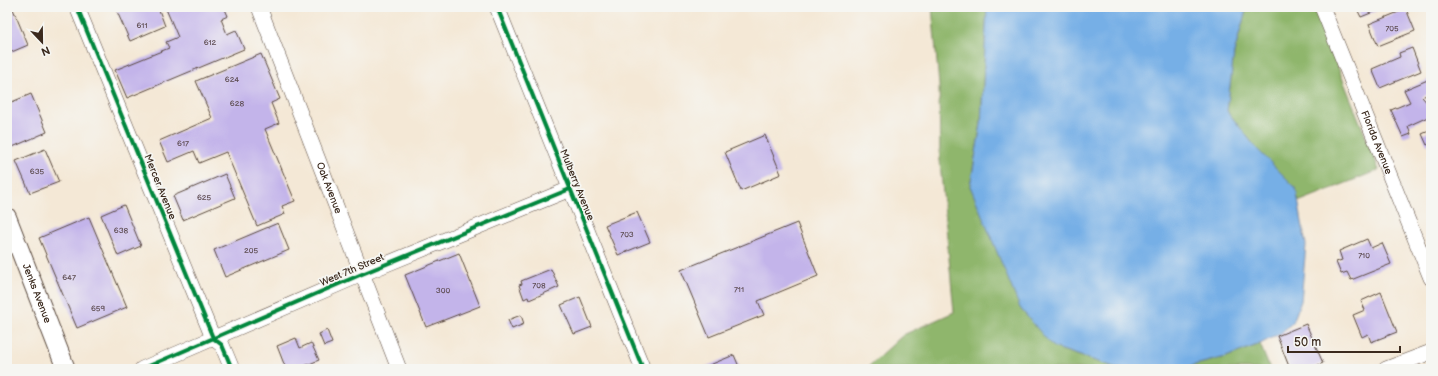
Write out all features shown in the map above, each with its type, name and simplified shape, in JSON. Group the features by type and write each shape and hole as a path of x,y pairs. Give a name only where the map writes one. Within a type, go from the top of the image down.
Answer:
{"street":[{"name":"Mercer Avenue","path":"77,7 213,338 222,345 232,369"},
{"name":"Oak Avenue","path":"259,7 399,369"},
{"name":"Mulberry Avenue","path":"497,7 643,369"},
{"name":"Florida Avenue","path":"1322,7 1431,278"},
{"name":"West 7th Street","path":"142,369 362,274 570,189"},
{"name":"Jenks Avenue","path":"7,217 66,369"},
{"path":"1386,369 1431,352"}],"green space":[{"path":"932,7 987,7 981,124 970,186 1053,347 1120,369 866,369 903,335 954,312 940,162 939,85"},
{"path":"1247,7 1314,7 1379,170 1298,202 1296,188 1257,149 1227,111 1234,53"},
{"path":"1260,344 1270,369 1179,369 1226,357"}],"water":[{"path":"987,7 1247,7 1234,53 1227,111 1257,149 1296,188 1306,245 1301,301 1293,322 1281,333 1260,344 1226,357 1179,369 1120,369 1053,347 1020,308 970,186 981,124"}],"building":[{"path":"7,7 18,7 13,9 28,45 7,54"},
{"path":"115,7 165,7 159,10 165,26 130,41"},
{"path":"170,7 224,7 228,16 221,19 227,34 236,30 244,49 127,98 115,70 169,48 166,42 178,37 166,9"},
{"path":"1356,7 1386,7 1361,17"},
{"path":"1406,9 1415,31 1378,46 1369,24"},
{"path":"1412,48 1421,71 1380,88 1372,69 1400,57 1399,53"},
{"path":"261,54 280,99 271,103 279,123 265,129 295,201 282,206 285,214 257,226 226,152 199,163 194,151 168,162 159,141 212,118 196,81"},
{"path":"1430,79 1431,93 1422,97 1430,106 1430,116 1408,126 1411,134 1403,137 1391,110 1410,102 1404,90"},
{"path":"31,94 47,132 8,149 7,104"},
{"path":"1431,130 1431,143 1427,145 1422,134"},
{"path":"765,135 781,174 741,191 725,152"},
{"path":"45,149 59,182 30,193 16,161"},
{"path":"225,174 235,198 183,220 173,196"},
{"path":"124,205 141,246 118,256 101,215"},
{"path":"637,212 650,242 618,255 605,225"},
{"path":"89,217 127,307 77,328 39,238"},
{"path":"278,223 289,250 225,277 214,250"},
{"path":"797,223 818,276 758,301 764,315 709,337 681,270"},
{"path":"1367,239 1371,248 1382,243 1391,264 1351,280 1347,272 1341,274 1336,262 1342,260 1339,251"},
{"path":"459,253 480,306 426,327 405,275"},
{"path":"551,269 559,287 529,300 528,297 524,299 519,285 522,284 521,281"},
{"path":"1381,292 1397,332 1371,342 1368,334 1362,337 1353,315 1365,310 1361,301"},
{"path":"580,297 592,327 574,334 561,305"},
{"path":"521,315 524,324 512,329 508,320"},
{"path":"1306,324 1323,363 1309,369 1290,369 1277,336"},
{"path":"327,330 332,343 324,346 319,334"},
{"path":"296,338 300,348 311,343 319,360 297,369 286,369 277,346"},
{"path":"734,355 740,369 700,369"}],"cycle path":[{"path":"77,7 213,338 222,345 232,369"},
{"path":"497,7 643,369"},
{"path":"142,369 362,274 570,189"}]}
